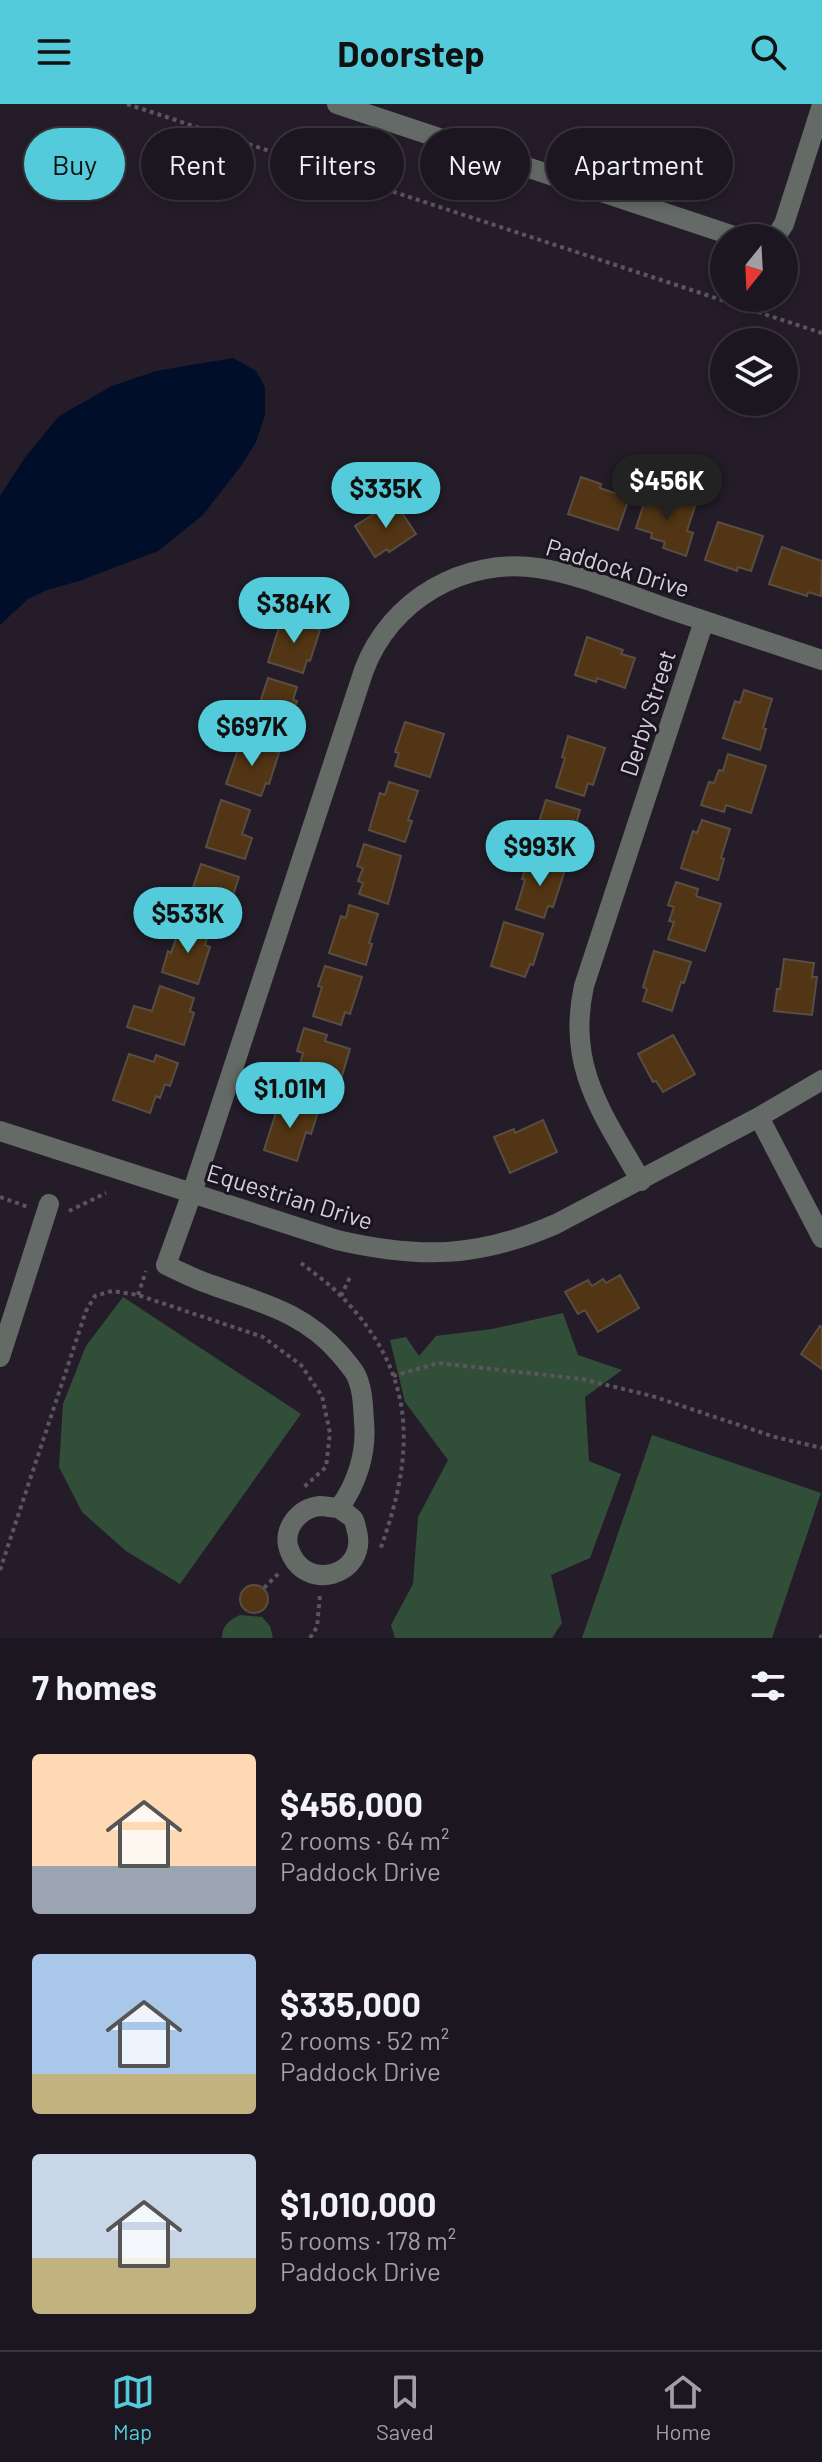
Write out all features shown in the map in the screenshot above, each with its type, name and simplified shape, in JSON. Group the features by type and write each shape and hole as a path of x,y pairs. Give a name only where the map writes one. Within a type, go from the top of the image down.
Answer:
{"street":[{"path":"337,104 710,228"},
{"path":"784,224 822,105"},
{"name":"Paddock Drive","path":"339,1508 349,1495 360,1466 365,1435 363,1403 355,1373 331,1344 302,1319 166,1265 364,670 377,642 390,624 419,597 471,572 510,566 559,572 822,660"},
{"name":"Derby Street","path":"641,1181 588,1083 578,1038 580,1005 704,621"},
{"name":"Equestrian Drive","path":"0,1131 337,1240 375,1249 429,1254 461,1252 528,1236 641,1181 822,1080"},
{"path":"759,1117 822,1238"},
{"path":"0,1357 48,1209"},
{"path":"320,1506 339,1508 354,1520 359,1539 354,1558 343,1571 324,1576 307,1572 293,1559 287,1543 291,1523 303,1511 320,1506"}],"path":[{"path":"127,104 822,333"},
{"path":"0,1197 70,1212 106,1193"},
{"path":"301,1263 341,1296 363,1320 379,1345 401,1400 405,1449 400,1481 376,1561"},
{"path":"341,1296 350,1277"},
{"path":"0,1570 86,1311 95,1296 112,1291 138,1295 263,1337 301,1365 322,1396 330,1433 326,1467 308,1484 295,1491"},
{"path":"393,1376 438,1363 582,1379 652,1396 775,1437 822,1448"},
{"path":"271,1567 284,1580"},
{"path":"264,1588 278,1574"},
{"path":"310,1638 317,1627 324,1576"},
{"path":"320,1598 330,1597"}],"green space":[{"path":"123,1297 301,1414 180,1584 126,1551 82,1512 59,1467 63,1404 86,1346"},
{"path":"563,1313 578,1355 622,1370 585,1397 589,1461 621,1474 590,1558 551,1575 562,1623 552,1638 395,1638 391,1625 413,1584 418,1517 448,1460 405,1402 390,1340 406,1337 419,1356 436,1336 492,1329"},
{"path":"652,1435 821,1493 772,1638 582,1638"},
{"path":"240,1615 262,1617 270,1626 273,1638 222,1638 227,1624"}],"water":[{"path":"233,358 256,371 265,387 265,415 256,442 203,515 158,551 47,590 28,599 0,625 0,496 26,456 59,416 112,386 156,371"}],"building":[{"path":"581,477 601,484 600,488 629,498 618,530 568,514"},
{"path":"648,491 695,506 687,531 693,533 686,556 663,548 665,542 651,538 652,533 636,528"},
{"path":"394,501 416,534 389,552 387,549 375,557 355,526"},
{"path":"718,522 763,536 751,571 738,567 737,571 705,560"},
{"path":"782,547 822,561 821,596 808,592 807,596 769,584"},
{"path":"282,618 320,630 303,673 268,662"},
{"path":"587,637 623,650 621,654 635,658 625,688 597,678 596,682 575,675"},
{"path":"268,678 297,687 293,700 297,701 285,738 249,726"},
{"path":"744,690 772,699 760,750 723,738 735,701 740,703"},
{"path":"405,722 444,734 430,777 395,766 399,753 395,752"},
{"path":"568,736 605,748 593,785 588,783 584,796 556,787"},
{"path":"241,741 279,753 269,784 266,783 261,796 226,784"},
{"path":"728,754 766,766 751,813 726,805 724,812 701,805 709,782 714,783 719,770 723,771"},
{"path":"389,782 418,791 408,820 412,821 405,842 369,830 380,793 385,795"},
{"path":"221,800 250,810 242,834 252,838 245,859 206,847"},
{"path":"546,800 580,810 570,855 532,844"},
{"path":"702,820 730,829 718,880 681,868 693,831 697,833"},
{"path":"364,844 401,856 388,904 359,894 363,883 358,881 363,868 357,866"},
{"path":"528,859 565,870 553,907 548,906 544,918 516,909"},
{"path":"201,864 239,877 229,907 225,906 221,919 186,908"},
{"path":"676,882 698,889 696,896 721,904 705,951 668,939 674,922 669,921 674,907 668,905"},
{"path":"349,905 378,914 366,965 329,953 341,916 346,918"},
{"path":"504,922 543,934 533,965 530,964 525,977 491,966"},
{"path":"181,924 209,933 205,945 210,947 198,984 162,972"},
{"path":"654,951 691,962 672,1011 643,1001 647,989 643,987"},
{"path":"784,959 814,963 812,977 817,977 812,1015 774,1011"},
{"path":"325,966 362,977 350,1014 345,1012 341,1025 313,1016"},
{"path":"160,986 194,998 190,1011 194,1013 184,1045 127,1027 134,1006 152,1011"},
{"path":"304,1028 327,1035 325,1041 350,1049 336,1096 298,1085 303,1053 297,1051"},
{"path":"673,1035 695,1074 663,1092 656,1081 653,1082 638,1054"},
{"path":"129,1054 154,1062 156,1055 178,1063 170,1086 165,1084 160,1098 156,1096 150,1113 113,1100"},
{"path":"280,1100 318,1112 311,1134 306,1132 297,1161 264,1150"},
{"path":"543,1120 557,1152 510,1173 494,1137 514,1129 515,1133"},
{"path":"620,1275 639,1308 598,1332 585,1310 578,1314 565,1292 588,1280 592,1286 603,1279 606,1283"},
{"path":"822,1327 822,1369 801,1354"},
{"path":"254,1585 264,1589 268,1599 264,1609 254,1613 244,1609 240,1599 244,1589"}]}
